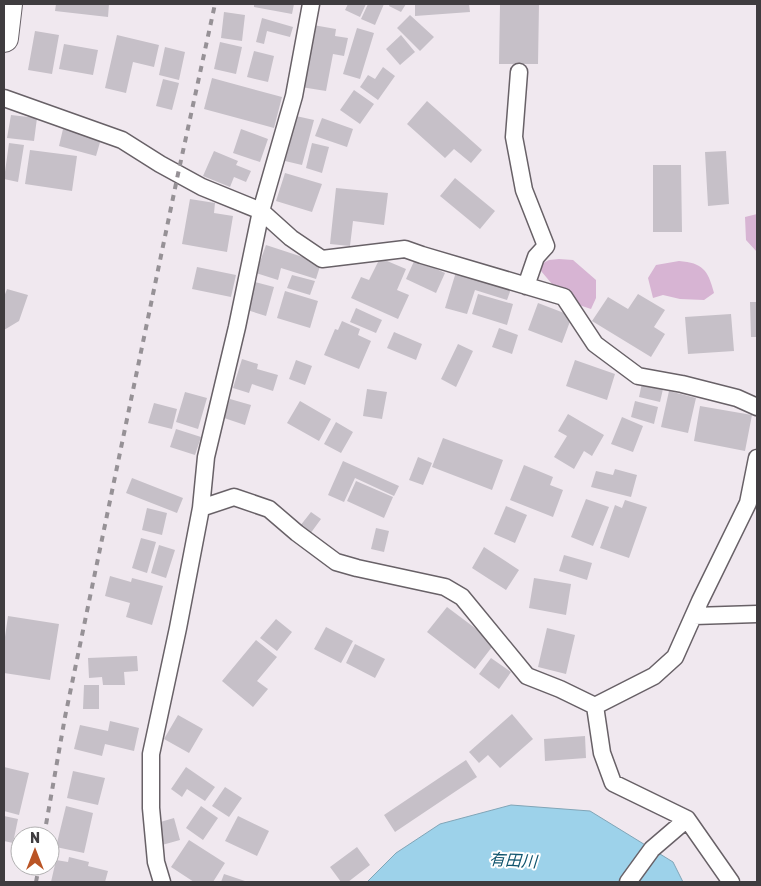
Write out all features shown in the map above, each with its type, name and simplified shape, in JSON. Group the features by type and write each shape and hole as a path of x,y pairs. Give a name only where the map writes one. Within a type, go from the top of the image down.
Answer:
{"highway":[{"path":"4,38 8,4"}],"street":[{"path":"162,882 156,862 151,808 151,754 201,508 206,457 237,328 261,211 294,96 311,4"},
{"path":"519,72 514,137 524,190 546,246 536,257 526,286"},
{"path":"4,98 122,140 202,187 261,211 291,238 322,259 405,249 564,296 595,344 638,376 682,384 737,398 757,407"},
{"path":"595,706 654,676 675,657 748,503 757,458"},
{"path":"201,508 234,498 243,500 269,509 336,562 444,587 462,597 526,676 560,689 595,706"},
{"path":"694,616 757,614"},
{"path":"595,706 602,753 613,783 687,819 730,882"},
{"path":"628,882 652,848 687,819"}],"shaded area":[{"path":"757,214 757,252 746,240 745,217"},
{"path":"559,259 573,260 596,280 596,298 591,309 579,305 569,291 552,284 541,271 543,263"},
{"path":"679,261 694,264 703,269 707,273 714,293 704,300 680,299 663,295 653,298 648,278 656,265"}],"water":[{"name":"有田川","path":"511,805 590,811 673,862 683,882 367,882 396,853 440,824"}],"building":[{"path":"56,4 109,4 108,17 55,11"},
{"path":"254,4 294,4 292,14 254,7"},
{"path":"348,4 366,4 360,17 345,10"},
{"path":"368,4 384,4 375,25 361,19"},
{"path":"390,4 406,4 401,12 389,6"},
{"path":"415,4 469,4 470,12 415,16"},
{"path":"500,4 539,4 538,64 499,64"},
{"path":"224,12 245,15 242,41 221,38"},
{"path":"410,15 434,37 420,51 397,28"},
{"path":"262,18 293,27 290,37 267,31 264,44 256,42"},
{"path":"313,25 336,29 335,36 348,38 344,56 333,54 326,91 301,87"},
{"path":"357,28 374,33 360,79 343,74"},
{"path":"35,31 59,35 52,74 28,70"},
{"path":"117,35 159,45 154,67 133,62 126,93 105,88"},
{"path":"401,35 415,52 400,65 386,49"},
{"path":"220,42 242,47 236,74 214,69"},
{"path":"64,44 98,50 93,75 59,69"},
{"path":"165,47 185,52 179,80 159,75"},
{"path":"254,51 274,56 268,82 247,77"},
{"path":"383,67 395,76 378,100 360,87 368,75 375,79"},
{"path":"212,78 282,97 274,128 204,109"},
{"path":"163,79 179,83 172,110 156,106"},
{"path":"354,90 374,104 360,124 340,110"},
{"path":"427,101 482,150 471,163 454,149 445,158 407,124"},
{"path":"11,115 37,118 34,141 7,138"},
{"path":"296,116 314,120 302,165 285,161"},
{"path":"322,118 353,129 347,147 315,136"},
{"path":"63,129 101,139 96,156 59,146"},
{"path":"241,129 268,139 260,162 233,153"},
{"path":"9,143 24,145 18,182 4,179"},
{"path":"312,143 329,147 322,173 306,168"},
{"path":"30,150 77,156 72,191 25,184"},
{"path":"214,151 238,161 236,165 251,171 246,182 234,177 230,187 203,176"},
{"path":"726,151 729,204 708,206 705,152"},
{"path":"653,165 681,165 682,232 653,232"},
{"path":"285,173 322,184 312,212 276,201"},
{"path":"455,178 495,211 480,229 440,196"},
{"path":"336,188 388,193 384,225 353,221 350,246 330,244"},
{"path":"190,199 215,203 214,213 233,216 227,252 182,244"},
{"path":"266,245 321,263 316,279 281,268 278,280 256,273"},
{"path":"380,258 406,269 397,290 409,295 398,319 351,298 361,277 369,280"},
{"path":"415,259 445,273 436,293 406,279"},
{"path":"197,267 236,275 231,297 192,289"},
{"path":"456,272 511,289 507,300 475,290 467,314 445,308"},
{"path":"292,275 315,281 310,295 287,288"},
{"path":"255,282 274,287 266,316 247,310"},
{"path":"7,289 28,295 19,321 4,330 4,297"},
{"path":"285,291 318,301 310,328 277,318"},
{"path":"478,294 513,304 507,325 472,314"},
{"path":"638,294 665,310 654,327 665,334 651,357 592,321 608,297 628,309"},
{"path":"750,302 757,302 757,337 751,337"},
{"path":"538,303 572,316 562,343 528,330"},
{"path":"356,308 382,320 376,333 350,322"},
{"path":"731,314 734,351 688,354 685,317"},
{"path":"342,321 360,329 358,335 371,341 359,369 324,355 335,329 338,330"},
{"path":"499,328 518,335 512,354 492,347"},
{"path":"394,332 422,344 416,360 387,348"},
{"path":"458,344 473,351 456,387 441,379"},
{"path":"242,359 258,364 257,369 278,375 273,391 252,384 249,393 233,388"},
{"path":"296,360 312,366 305,385 289,379"},
{"path":"575,360 615,374 607,400 566,386"},
{"path":"642,383 663,389 660,402 639,397"},
{"path":"367,389 387,392 382,419 363,416"},
{"path":"669,391 696,398 688,433 661,427"},
{"path":"185,392 207,398 198,429 176,422"},
{"path":"230,399 251,405 245,425 224,418"},
{"path":"300,401 331,419 319,441 287,423"},
{"path":"635,401 658,407 654,424 631,417"},
{"path":"154,403 177,409 172,429 148,423"},
{"path":"700,406 752,415 745,451 694,441"},
{"path":"568,414 604,435 592,456 584,451 574,469 554,457 567,436 558,431"},
{"path":"622,417 643,426 633,452 611,444"},
{"path":"336,422 353,432 341,453 324,444"},
{"path":"176,429 201,437 195,455 170,447"},
{"path":"443,438 503,460 492,490 432,467"},
{"path":"418,457 432,463 423,485 409,480"},
{"path":"343,461 399,486 394,496 355,478 344,502 328,495"},
{"path":"524,465 553,477 550,485 563,490 553,517 510,500"},
{"path":"615,469 637,475 631,497 591,487 596,471 613,475"},
{"path":"132,478 183,498 177,513 126,493"},
{"path":"356,481 393,497 384,518 347,501"},
{"path":"586,499 609,507 593,546 571,537"},
{"path":"625,500 647,507 629,558 600,548 615,505 622,508"},
{"path":"506,506 527,515 515,543 494,534"},
{"path":"147,508 167,513 162,535 142,530"},
{"path":"311,512 321,519 310,534 300,526"},
{"path":"376,528 389,531 384,552 371,549"},
{"path":"141,538 156,542 147,573 132,568"},
{"path":"159,545 175,550 166,578 151,573"},
{"path":"484,547 519,570 506,590 472,568"},
{"path":"564,555 592,563 587,580 559,571"},
{"path":"110,576 131,582 132,578 163,586 152,625 126,617 130,603 105,596"},
{"path":"534,578 571,584 566,615 529,608"},
{"path":"447,607 495,643 475,669 427,632"},
{"path":"8,616 59,624 50,680 4,673 4,644"},
{"path":"276,619 292,632 277,651 260,638"},
{"path":"326,627 353,641 341,663 314,649"},
{"path":"547,628 575,635 566,674 538,667"},
{"path":"256,640 277,657 257,681 268,689 253,707 222,681"},
{"path":"355,644 385,659 375,678 346,663"},
{"path":"137,656 138,671 124,672 125,685 103,685 102,677 89,678 88,658"},
{"path":"491,658 511,672 499,689 479,674"},
{"path":"84,685 99,685 99,709 83,709"},
{"path":"512,714 533,739 500,768 488,755 479,763 469,752"},
{"path":"178,715 203,729 189,753 164,739"},
{"path":"110,721 139,728 134,751 105,744 102,756 74,749 80,725 108,731"},
{"path":"585,736 586,758 545,761 544,739"},
{"path":"466,760 477,777 395,832 384,815"},
{"path":"4,767 29,773 19,815 4,811"},
{"path":"186,767 215,787 205,801 187,789 182,797 171,789"},
{"path":"73,771 105,778 98,805 67,798"},
{"path":"225,787 242,798 229,817 212,806"},
{"path":"66,806 93,813 84,853 60,848 60,831"},
{"path":"201,806 218,818 203,840 186,828"},
{"path":"4,816 18,819 17,826 10,826 10,842 4,841"},
{"path":"238,816 269,831 257,856 225,841"},
{"path":"174,818 180,840 162,845 157,823"},
{"path":"189,840 225,863 213,882 194,882 171,867"},
{"path":"357,847 370,865 348,882 341,882 330,867"},
{"path":"69,857 89,862 88,866 108,871 105,882 51,882 52,876 60,876 60,861 68,862"},
{"path":"224,874 248,882 221,882"}],"railway":[{"path":"46,826 65,717 215,4"},
{"path":"36,882 37,876"}]}
